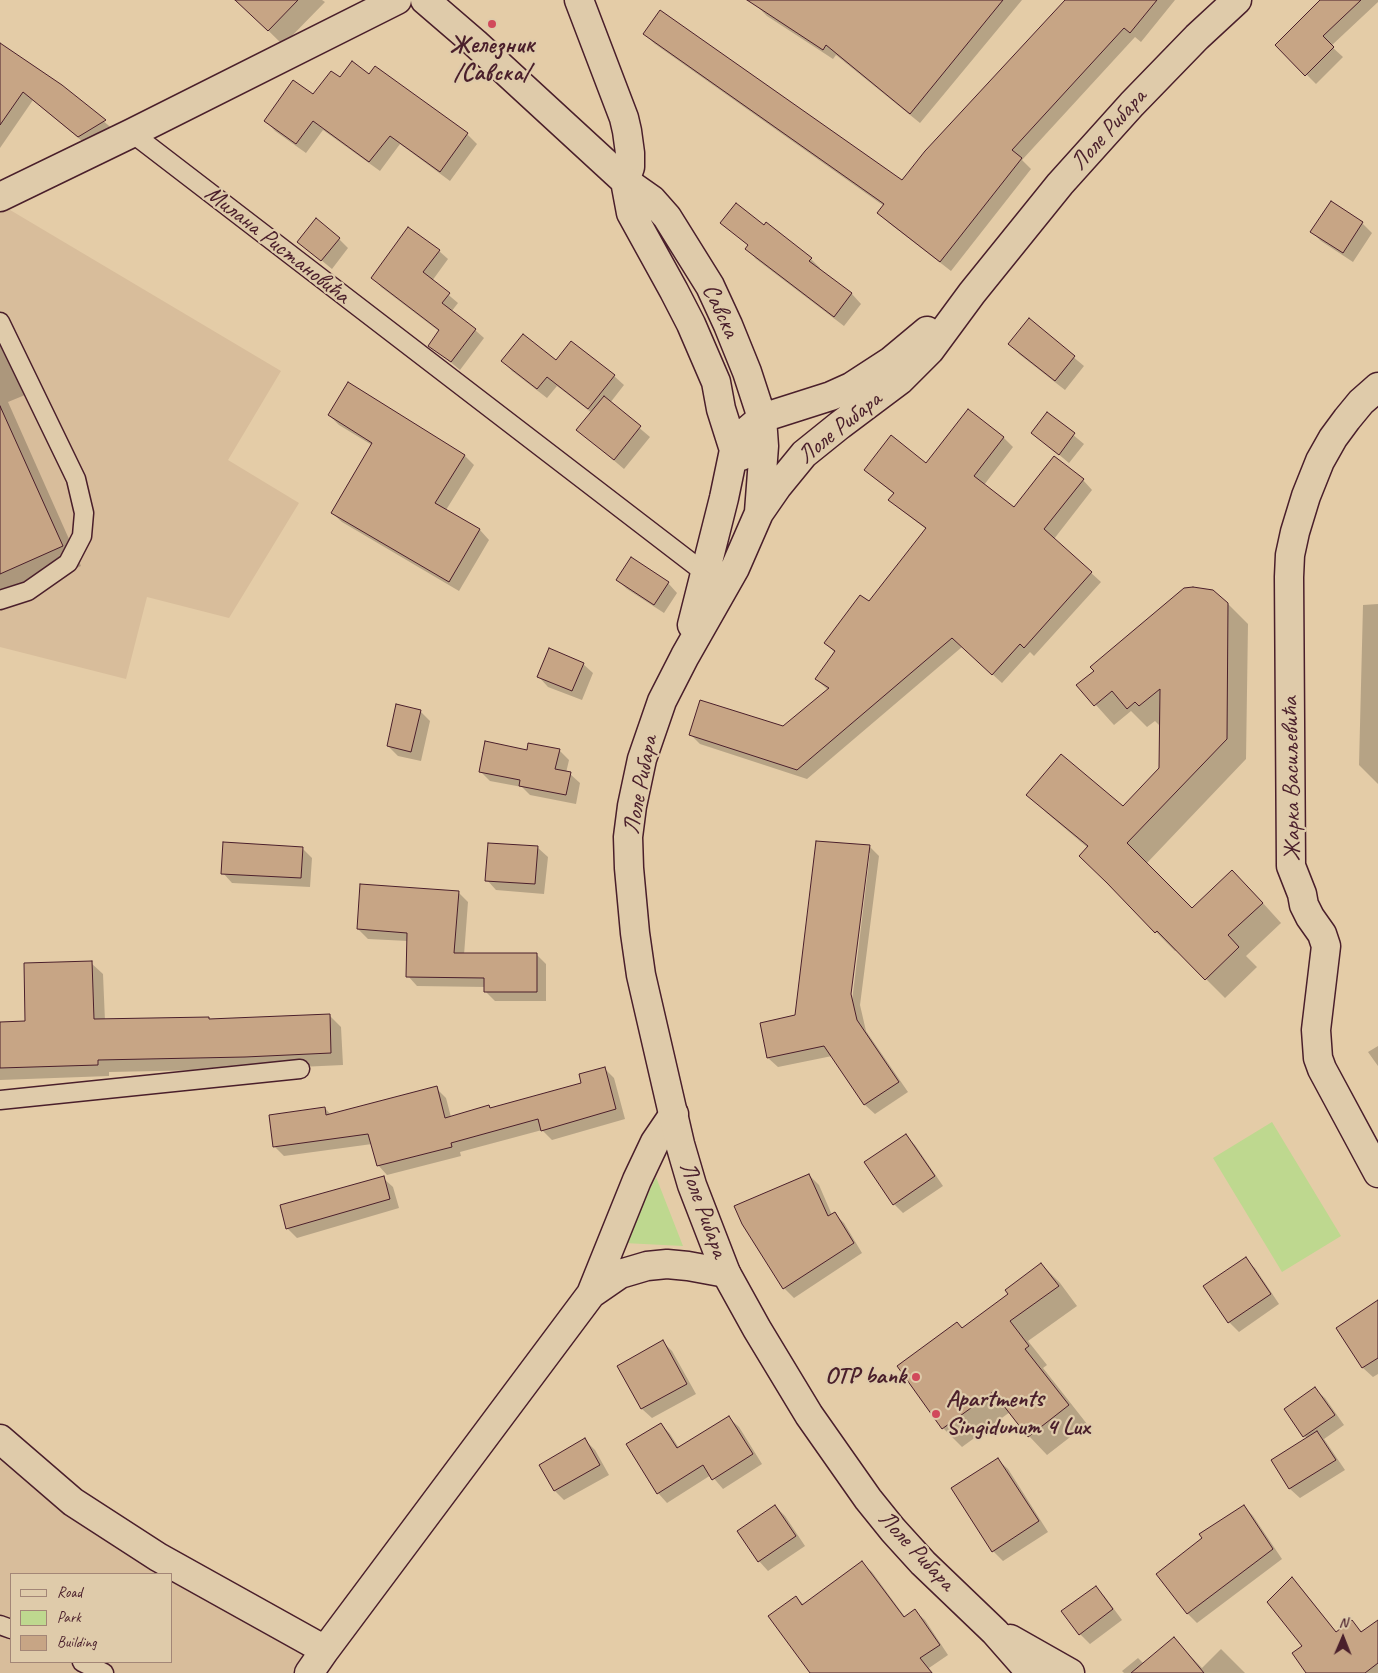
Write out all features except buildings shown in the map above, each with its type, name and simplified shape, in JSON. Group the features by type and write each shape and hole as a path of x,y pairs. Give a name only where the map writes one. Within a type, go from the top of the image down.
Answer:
{"main road":[{"path":"0,197 397,0"},
{"path":"425,0 475,42 625,181"},
{"name":"Савска","path":"579,0 625,125 630,153 630,167 625,181 631,213 674,291 716,382 721,409 734,450"},
{"name":"Лоле Рибара","path":"1031,1673 995,1632 923,1564 868,1499 809,1415 756,1329 726,1273 692,1184 641,975 635,933 628,836 632,806 644,752 662,701 735,568 759,514 777,487 800,458 900,380 930,350 972,293 1060,184 1132,104 1197,37 1238,0"},
{"name":"Савска","path":"625,181 652,200 667,217 710,286 747,372 762,418 764,446 759,514"},
{"name":"Лоле Рибара","path":"685,656 734,450 741,436 762,418 831,396 851,387 891,361 972,293"},
{"name":"Жарка Васиљевића","path":"1378,387 1361,402 1347,419 1333,438 1320,461 1308,490 1295,532 1288,577 1291,866 1302,894 1304,905 1322,934 1326,946 1316,1030 1318,1058 1322,1069 1378,1174"},
{"path":"734,450 750,463 762,466 800,458"},
{"path":"309,1673 324,1650 590,1294 637,1180 655,1142 674,1114"},
{"path":"590,1294 620,1274 647,1266 667,1264 726,1273"},
{"path":"0,1439 73,1502 158,1557 324,1650"},
{"path":"995,1632 1070,1673"}],"lane":[{"name":"Милана Ристановића","path":"132,133 705,573"},
{"path":"0,322 76,478 84,513 82,536 68,564 28,591 0,600"},
{"path":"0,1100 300,1069"},
{"path":"84,1663 104,1673"}],"shaded area":[{"path":"0,204 281,371 228,460 299,503 229,618 147,597 126,679 0,647"},
{"path":"0,1439 325,1650 309,1673 0,1673"}],"green space":[{"path":"1272,1122 1341,1236 1282,1272 1213,1158"},
{"path":"656,1177 683,1246 624,1243"}],"place":[{"name":"Железник /Савска/","path":"492,24"},
{"name":"OTP bank","path":"916,1377"},
{"name":"Apartments Singidunum 4 Lux","path":"936,1414"}]}
